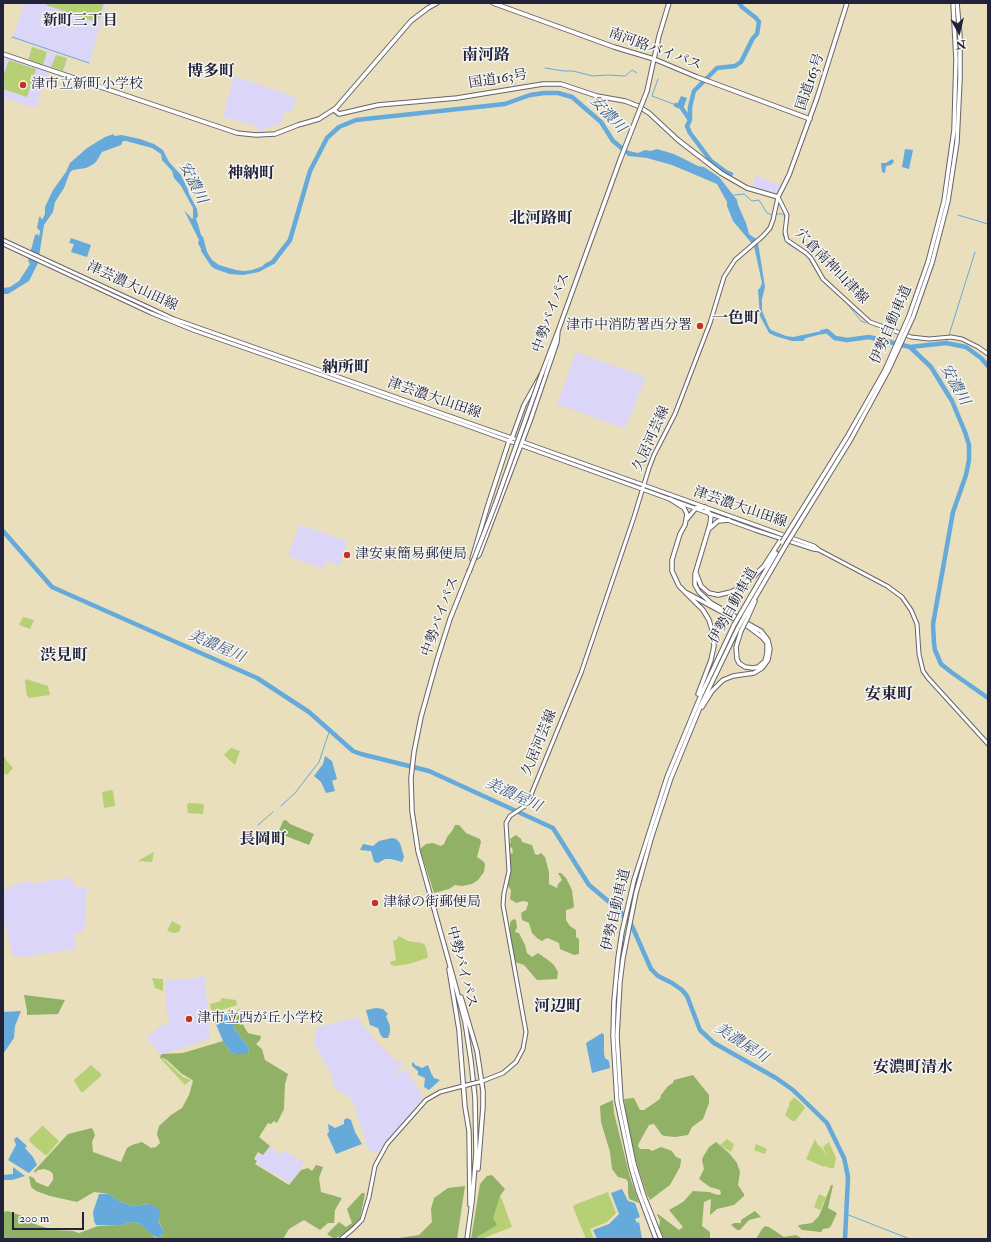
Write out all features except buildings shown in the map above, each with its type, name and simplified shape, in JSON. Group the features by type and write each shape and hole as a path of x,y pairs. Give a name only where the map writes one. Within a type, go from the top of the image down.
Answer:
{"highway":[{"path":"3,54 241,134 275,134 319,119 334,110 411,21 436,3"},
{"name":"南河路バイパス","path":"493,3 614,47 654,59 697,77 810,119"},
{"name":"中勢バイパス","path":"467,1239 476,1153 475,1098 471,1061 465,1022 418,851 412,811 412,773 414,752 421,717 446,631 495,506 598,219 647,91 662,25 670,3"},
{"name":"国道163号","path":"334,110 339,114 378,105 456,98 543,84 561,84 598,96 625,101 638,106 649,113 662,127 685,147 725,176 747,188 778,197 789,176 810,119 848,3"},
{"name":"伊勢自動車道","path":"952,3 956,72 955,142"},
{"name":"伊勢自動車道","path":"744,615 766,578 783,542 854,432 888,371 913,317 948,202 960,80 960,37 957,3"},
{"name":"伊勢自動車道","path":"615,1057 618,1001 630,916 663,802 680,756 708,688 744,615 783,542 851,431 885,370 930,263"},
{"path":"469,572 474,559 479,555 521,444 557,342 558,331"},
{"path":"469,572 487,508 510,439 524,405 542,373"},
{"path":"670,499 684,508 687,519"},
{"path":"680,756 689,739 702,707 714,689 727,679 760,670 767,663 770,654 768,640 760,631 711,603 703,597 696,585 694,577 696,568 711,520 709,513 704,507 696,508 687,519 680,534 671,564 675,579 684,592 707,616 712,629 714,641 709,667 688,724"},
{"path":"708,530 718,521 729,520"},
{"path":"696,568 699,583 705,590 715,595 726,594 739,588 754,576 783,542"},
{"path":"684,592 746,625 760,635 766,643 768,653 765,661 758,667 745,667 736,659 738,628 744,615"},
{"name":"伊勢自動車道","path":"661,1239 651,1220 642,1197 619,1100 615,1057 614,1001 618,958 622,932 634,880 659,801 688,724 738,628"},
{"path":"440,929 458,1021 465,1085 463,1094 470,1139 470,1219"},
{"path":"451,969 458,987 477,1051 480,1082 483,1091 477,1180 474,1206 470,1219"},
{"name":"伊勢自動車道","path":"651,1220 656,1239"}],"main road":[{"name":"久居河芸線","path":"342,1239 354,1230 362,1220 369,1197 375,1166 387,1144 426,1100 440,1092 480,1082 503,1073 516,1062 523,1049 526,1032 502,902 509,871 505,825 508,818 528,802 581,673 654,455 669,427 682,396 710,323 724,277 731,265 740,255 763,236 770,228 778,197"},
{"name":"穴倉南神山津線","path":"778,197 787,216 785,235 788,241 806,253 823,279 870,322 911,337 929,339 951,337 962,339 988,354"},
{"name":"津芸濃大山田線","path":"3,240 151,313 193,330 814,546 887,586 902,598 911,610 916,621 919,635 919,654 923,671 988,744"},
{"name":"津芸濃大山田線","path":"3,244 21,250"},
{"name":"津芸濃大山田線","path":"643,487 670,499 709,513 814,550 819,550"}],"shaded area":[{"path":"24,3 107,3 89,63 13,37"},
{"path":"32,46 68,58 63,73 27,61"},
{"name":"津市立新町小学校","path":"6,57 48,71 36,108 3,98 3,65"},
{"path":"234,76 297,99 291,112 284,111 282,123 263,128 263,134 258,134 257,126 223,117"},
{"path":"756,176 782,185 777,192 774,193 752,187"},
{"path":"576,352 646,377 625,429 557,404"},
{"path":"300,525 348,541 340,566 327,561 323,569 288,556"},
{"path":"70,877 77,888 87,887 85,926 83,932 74,933 76,949 22,957 14,956 12,954 3,917 3,891 23,881 36,883"},
{"name":"津市立西が丘小学校","path":"204,976 210,1039 160,1055 156,1048 148,1040 148,1037 160,1026 171,1022 167,1015 165,980 183,980"},
{"path":"359,1018 361,1024 396,1061 403,1062 404,1064 396,1072 398,1074 403,1069 407,1070 423,1096 423,1098 413,1108 413,1111 377,1153 366,1148 367,1146 353,1102 346,1095 335,1088 331,1074 314,1043 317,1027 344,1021 346,1019"},
{"path":"271,1146 276,1152 282,1155 285,1151 298,1158 295,1162 297,1163 301,1159 304,1160 302,1167 291,1183 256,1164 258,1161 255,1159 258,1153 263,1155"}],"green space":[{"path":"47,3 104,3 99,19 93,21 46,5"},
{"path":"32,47 47,52 43,65 28,60"},
{"path":"56,55 67,58 63,71 51,67"},
{"path":"9,60 36,69 27,97 3,89 5,82 3,81 3,77"},
{"path":"23,617 34,620 30,629 19,625"},
{"path":"26,679 48,686 50,695 29,698 27,696"},
{"path":"231,748 240,751 235,765 224,755"},
{"path":"3,754 13,768 7,775 3,773"},
{"path":"113,791 115,806 104,808 102,792"},
{"path":"189,803 204,804 203,814 188,813 187,805"},
{"path":"286,820 290,824 314,834 309,845 278,833 283,821"},
{"path":"455,825 459,825 466,833 480,839 481,842 477,857 485,864 484,872 478,880 472,884 462,886 455,885 449,889 434,893 420,849 426,844 433,843 441,846 444,844"},
{"path":"516,835 522,842 532,845 535,854 538,855 541,853 545,857 549,872 549,884 557,888 558,884 562,880 558,873 561,873 566,878 572,890 574,906 573,908 566,910 566,920 570,926 576,930 576,937 579,939 579,954 574,955 560,949 559,943 550,939 547,938 542,941 537,938 532,933 529,923 522,920 521,913 526,910 528,902 523,901 516,903 510,899 511,890 508,886 511,869 509,854 513,853 512,848 508,846 508,843 511,843 510,839"},
{"path":"154,852 152,862 139,861 139,860"},
{"path":"514,919 516,920 517,927 515,932 519,933 527,953 532,957 538,953 554,965 558,972 557,979 537,980 524,965 515,962 510,937 510,924"},
{"path":"172,921 181,926 179,932 174,933 167,931"},
{"path":"399,936 408,941 422,943 425,945 428,956 427,958 409,964 395,966 391,965 390,962 396,960 393,941"},
{"path":"152,978 163,979 163,991 155,988"},
{"path":"24,995 65,1000 58,1014 27,1015"},
{"path":"221,998 236,1000 237,1005 212,1013 210,1004 221,1001"},
{"path":"230,1009 234,1013 239,1009 242,1013 242,1023 248,1033 261,1036 260,1040 256,1044 262,1049 265,1060 288,1074 285,1084 284,1109 277,1123 274,1121 271,1124 268,1123 259,1137 270,1146 263,1155 258,1152 254,1159 257,1161 255,1164 289,1185 301,1170 308,1168 312,1171 316,1165 323,1167 319,1178 321,1192 342,1198 335,1210 334,1223 328,1223 320,1230 304,1220 289,1229 283,1239 159,1239 164,1231 149,1204 133,1206 121,1202 109,1194 94,1192 77,1202 50,1196 36,1191 31,1187 29,1176 34,1178 36,1182 48,1187 53,1180 53,1174 50,1171 44,1169 38,1170 35,1173 34,1171 68,1134 92,1128 95,1135 92,1142 93,1152 121,1162 127,1148 132,1145 142,1142 151,1148 156,1147 160,1143 157,1134 159,1126 171,1115 182,1108 189,1095 193,1081 182,1074 167,1060 163,1058 161,1059 160,1056 162,1054 183,1053 223,1041 231,1053 248,1054 249,1048 235,1030 233,1021 228,1012"},
{"path":"161,1059 166,1061 183,1077 191,1080 185,1085"},
{"path":"91,1065 101,1074 101,1076 83,1092 81,1092 74,1081"},
{"path":"693,1075 709,1095 709,1103 703,1119 692,1127 688,1135 675,1137 662,1135 654,1124 649,1125 639,1143 638,1146 640,1149 649,1149 652,1151 661,1147 672,1151 676,1157 681,1159 680,1167 670,1185 650,1200 636,1161 626,1116 624,1099 634,1098 640,1110 644,1110 660,1099 661,1095 668,1086 673,1083 674,1080"},
{"path":"794,1097 805,1108 795,1121 792,1121 785,1115 789,1103"},
{"path":"613,1100 614,1113 630,1177 639,1203 629,1199 628,1182 626,1179 618,1177 612,1169 610,1152 601,1122 600,1106"},
{"path":"42,1126 59,1141 47,1155 45,1155 30,1142 29,1139"},
{"path":"727,1139 734,1144 731,1152 720,1145"},
{"path":"815,1139 827,1157 823,1147 829,1142 836,1158 834,1168 824,1167 806,1159"},
{"path":"716,1142 729,1153 737,1163 740,1172 738,1185 744,1196 734,1205 717,1209 710,1215 711,1199 704,1202 702,1226 710,1232 710,1239 664,1239 659,1228 660,1220 657,1215 658,1214 679,1230 683,1227 669,1210 683,1202 693,1191 709,1192 718,1195 721,1194 720,1190 710,1187 699,1179 704,1169 702,1160 703,1157 709,1147"},
{"path":"756,1144 767,1149 765,1154 754,1150"},
{"path":"492,1175 505,1189 500,1196 493,1218 497,1225 477,1237 477,1239 471,1239 480,1184 487,1176"},
{"path":"831,1185 833,1185 828,1208 837,1213 831,1226 823,1229 821,1232 802,1230 798,1226 799,1225 812,1223 819,1216"},
{"path":"465,1186 457,1239 392,1239 419,1235 432,1222 431,1209 434,1198 448,1188"},
{"path":"608,1192 616,1213 607,1222 590,1229 594,1239 586,1239 573,1207 574,1205"},
{"path":"362,1193 365,1194 360,1218 356,1225 346,1233 334,1239 327,1234 339,1222 346,1227 352,1223 347,1209"},
{"path":"819,1194 826,1197 820,1210 814,1207"},
{"path":"501,1197 512,1227 481,1239 476,1239 481,1203"},
{"path":"8,1211 25,1217 37,1225 54,1230 73,1231 79,1233 98,1226 119,1226 132,1222 140,1224 157,1239 3,1239 3,1212"},
{"path":"755,1211 761,1217 749,1220 740,1230 737,1230 731,1225 734,1223 741,1223 741,1220"},
{"path":"765,1226 784,1237 796,1235 803,1239 756,1239"}],"water":[{"path":"681,96 687,98 683,109 686,111 684,112 680,108 676,107"},
{"path":"114,134 114,136 122,135 140,139 154,144 163,150 169,162 181,175 197,209 198,216 196,219 207,252 212,260 219,265 244,271 252,270 263,266 264,264 273,263 259,272 243,275 230,274 215,269 211,266 201,251 198,243 199,240 184,210 192,219 193,208 181,186 174,178 172,171 162,160 161,154 152,148 123,141 121,145 102,152 96,162 92,165 70,172 64,188 55,202 53,212 44,225 38,263 29,281 8,294 3,294 3,288 10,287 19,281 30,264 28,261 35,235 38,234 39,237 40,231 37,228 39,218 40,216 42,220 45,214 45,207 53,190 66,172 70,163 87,148 105,137"},
{"path":"618,144 629,151 638,153 645,150 651,151 657,149 674,154 698,166 704,167 719,177 737,200 749,234 756,239 758,243 765,287 762,299 762,311 771,330 793,337 827,330 826,333 806,338 803,341 792,341 769,333 760,316 758,290 762,283 754,246 733,221 727,206 727,202 717,184 672,165 647,158 628,156"},
{"path":"905,149 913,150 909,169 902,167"},
{"path":"892,159 894,161 893,163 886,166 885,173 882,172 881,163 886,163"},
{"path":"71,238 91,245 87,257 71,252 74,244 69,243"},
{"path":"325,756 332,761 337,779 332,781 335,791 326,793 321,782 314,776 323,764"},
{"path":"392,838 396,839 400,843 404,857 402,862 385,859 378,863 374,862 371,851 360,850 363,844 373,846 379,841"},
{"path":"376,1008 383,1009 388,1014 386,1016 390,1026 390,1032 388,1038 383,1038 378,1028 370,1025 366,1010"},
{"path":"21,1011 15,1026 14,1038 3,1054 3,1012"},
{"path":"226,1012 229,1013 233,1021 235,1030 249,1048 248,1054 231,1053 223,1041 215,1022"},
{"path":"602,1033 604,1035 604,1054 605,1058 609,1061 610,1068 592,1073 586,1043"},
{"path":"413,1062 415,1065 422,1068 428,1065 434,1078 440,1080 429,1090 424,1087 425,1078 418,1075 418,1071 412,1066"},
{"path":"347,1118 351,1120 355,1132 362,1144 336,1154 327,1134 329,1132 328,1124 335,1128 344,1124 344,1120"},
{"path":"17,1137 27,1146 25,1148 33,1157 37,1165 29,1173 8,1160 16,1145 14,1139"},
{"path":"13,1167 25,1176 12,1180 3,1180 3,1175 13,1174"},
{"path":"622,1189 628,1201 635,1203 640,1217 635,1219 637,1223 639,1222 642,1239 597,1239 593,1230 609,1224 619,1214 611,1193"},
{"path":"99,1194 109,1194 121,1202 133,1206 149,1204 159,1209 160,1213 158,1221 164,1231 159,1239 140,1224 132,1222 119,1226 96,1225 93,1212"}],"waterway":[{"path":"690,120 690,107 694,91 717,68 735,66 741,62 753,38 757,34 759,22 739,3"},
{"path":"12,37 89,63"},
{"path":"545,68 573,71 593,76 625,76 632,70 637,73"},
{"path":"658,79 652,96 676,105"},
{"name":"安濃川","path":"267,265 273,262 290,240 310,171 327,138 339,127 356,120 505,104 530,95 558,93 572,97 601,122 613,141 624,150"},
{"path":"676,105 681,107 690,120 687,126 690,133 711,161 731,174"},
{"path":"734,195 744,194 752,201 759,200 767,213 772,215"},
{"path":"777,214 784,214 785,223 783,235 787,243 807,256 821,279 830,288"},
{"path":"958,215 988,224"},
{"path":"949,335 975,252"},
{"path":"846,302 861,321 866,323"},
{"name":"安濃川","path":"822,332 827,331 835,338 847,340 869,337 910,347 931,367 952,401 969,445 969,460 966,475 953,512 933,624 934,643 935,650 941,664 988,698"},
{"path":"946,343 947,339"},
{"path":"910,347 946,343 966,347 981,358 988,366"},
{"name":"美濃屋川","path":"3,531 52,587 257,678 309,712 353,751 429,771 553,828 589,885 620,911 632,926 651,969 658,976 682,990 687,996 700,1030 714,1043 776,1078 793,1090 827,1123 844,1158 848,1177 845,1239"},
{"path":"281,806 295,793 319,762 330,729"},
{"path":"258,825 273,812"},
{"path":"846,1214 910,1239"}],"place":[{"name":"津市立新町小学校","path":"23,85"},
{"name":"津市中消防署西分署","path":"700,326"},
{"name":"津安東簡易郵便局","path":"347,555"},
{"name":"津緑の街郵便局","path":"375,903"},
{"name":"津市立西が丘小学校","path":"189,1019"}],"district":[{"name":"新町三丁目","path":"80,22"},
{"name":"南河路","path":"486,57"},
{"name":"博多町","path":"211,73"},
{"name":"神納町","path":"251,175"},
{"name":"北河路町","path":"541,220"},
{"name":"一色町","path":"736,320"},
{"name":"納所町","path":"346,369"},
{"name":"渋見町","path":"64,657"},
{"name":"安東町","path":"889,696"},
{"name":"長岡町","path":"263,841"},
{"name":"河辺町","path":"558,1008"},
{"name":"安濃町清水","path":"913,1069"}]}
